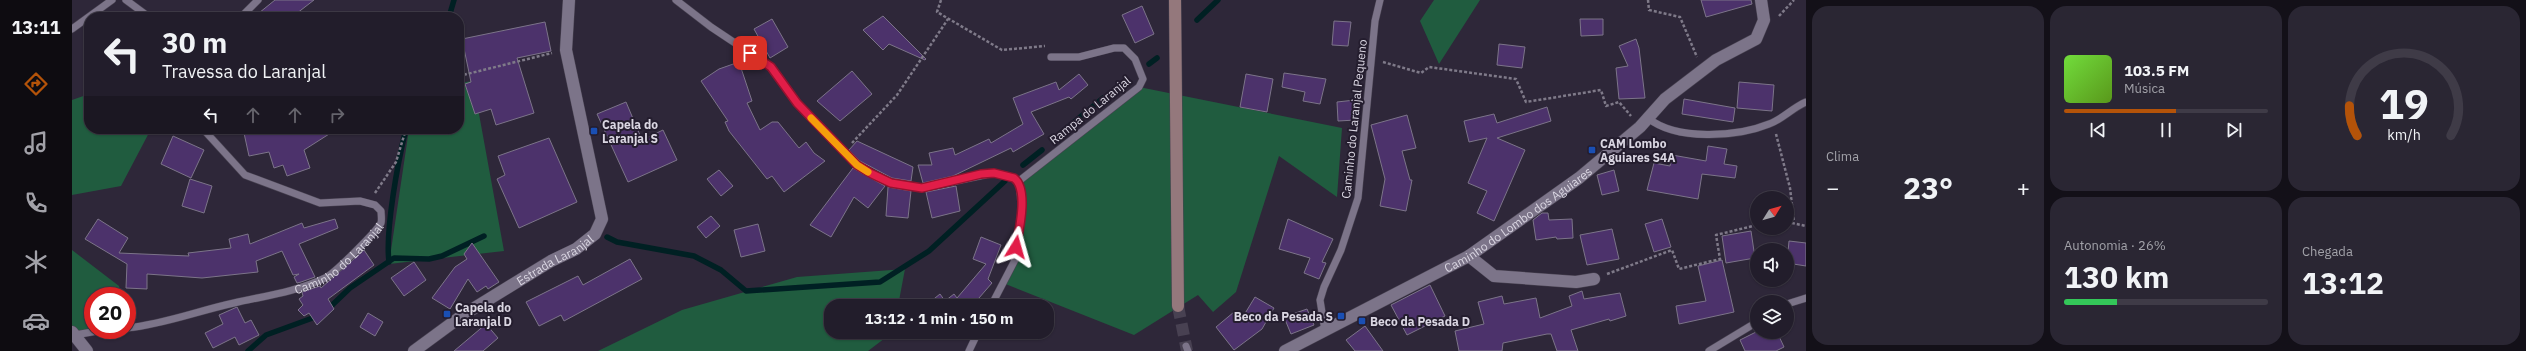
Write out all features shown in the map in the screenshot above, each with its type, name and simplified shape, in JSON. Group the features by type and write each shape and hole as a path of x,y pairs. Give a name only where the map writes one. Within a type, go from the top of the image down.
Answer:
{"main road":[{"path":"1176,0 1178,306"}],"street":[{"name":"Estrada Laranjal","path":"414,351 463,315 551,261 576,249 595,234 600,224 602,219 600,204 566,50 569,0"},
{"name":"Caminho do Lombo dos Aguiares","path":"1285,351 1469,256 1579,178 1640,127 1666,99 1716,60 1756,39 1764,20 1761,0"},
{"path":"1469,256 1494,276 1576,282 1594,279"},
{"path":"73,333 87,351"}],"lane":[{"path":"95,12 112,0"},
{"path":"126,0 142,12"},
{"path":"246,12 258,0"},
{"path":"676,0 711,27 771,67 797,103 857,165 872,174 907,186 922,188 994,173 1008,176 1019,181 1022,211 1015,260 995,299"},
{"name":"Caminho do Laranjal Pequeno","path":"1325,330 1320,300 1341,250 1358,198 1371,59 1380,0"},
{"path":"72,29 84,20"},
{"name":"Rampa do Laranjal","path":"1019,181 1139,87 1143,79 1135,59 1124,48 1114,48 1079,57 1051,56"},
{"path":"1648,118 1657,125 1674,130 1704,134 1728,133 1769,124 1806,102"},
{"name":"Caminho do Laranjal","path":"136,327 163,323 232,303 288,291 326,278 372,234 381,221 381,211 376,205 360,201 320,203 244,175 207,134"},
{"path":"1794,302 1806,298"},
{"path":"1709,351 1750,326"},
{"path":"73,333 84,332"},
{"path":"969,351 975,339"}],"path":[{"path":"941,0 937,12 1002,50 1046,46 1051,56"},
{"path":"1648,0 1649,10 1680,17 1703,70"},
{"path":"844,151 883,112 897,95 948,19"},
{"path":"464,75 566,50"},
{"path":"1371,59 1420,73 1428,66 1516,79 1526,102 1601,90 1606,106 1619,102 1640,127"},
{"path":"1774,129 1790,191"},
{"path":"368,203 396,162 404,134"},
{"path":"1794,222 1806,226"},
{"path":"1594,279 1672,250 1678,269 1720,259 1716,235 1750,227"}],"green space":[{"path":"1434,0 1480,0 1439,64 1420,21"},
{"path":"473,81 504,251 389,264 408,134 464,134 464,82"},
{"path":"1139,87 1342,128 1337,197 1279,156 1236,292 1213,312 1198,295 1134,335 1054,303 1054,299 1043,299 1003,283 1015,260 1022,211 1019,181"},
{"path":"84,96 84,134 148,134 121,186 72,195 72,100"},
{"path":"72,250 119,287 84,287 84,337 72,342"},
{"path":"905,269 899,299 824,299 824,339 884,339 868,351 598,351 682,310 797,277"}],"building":[{"path":"275,0 314,0 298,12 260,12"},
{"path":"1701,0 1751,0 1752,4 1706,17"},
{"path":"1142,6 1154,34 1135,43 1122,15"},
{"path":"883,16 926,59 925,60 889,44 883,50 863,30"},
{"path":"772,19 788,47 770,58 754,29"},
{"path":"1580,19 1603,19 1603,35 1581,36"},
{"path":"1334,21 1351,22 1348,46 1332,45"},
{"path":"545,22 551,51 517,58 534,113 496,125 491,109 475,114 465,84 471,82 464,49 464,39"},
{"path":"1636,39 1639,48 1645,98 1619,99 1616,68 1628,66 1619,46"},
{"path":"1499,44 1525,47 1522,68 1497,65"},
{"path":"739,62 752,101 747,103 760,130 772,122 778,122 799,148 806,142 814,153 825,161 784,192 772,176 767,179 729,131 725,122 728,121 701,81 719,69"},
{"path":"852,71 872,94 840,121 817,101"},
{"path":"1284,73 1326,79 1320,104 1303,101 1305,92 1282,87"},
{"path":"1079,74 1088,85 1071,99 1069,97 1031,112 1044,134 1013,152 1011,148 953,176 923,183 918,165 932,165 929,153 953,148 955,155 989,139 991,143 1023,124 1013,98 1056,82 1059,90"},
{"path":"1246,74 1273,79 1267,112 1240,107"},
{"path":"1739,82 1774,85 1772,111 1737,108"},
{"path":"1684,99 1735,108 1733,122 1682,114"},
{"path":"1355,100 1356,120 1338,121 1337,102"},
{"path":"626,102 642,140 663,130 677,160 628,182 597,114"},
{"path":"1547,107 1551,121 1497,138 1525,150 1494,221 1477,213 1487,191 1468,183 1487,138 1469,142 1464,121 1494,114 1497,123"},
{"path":"1407,115 1416,148 1402,151 1410,180 1412,180 1406,211 1380,206 1385,179 1371,125"},
{"path":"244,134 329,134 304,150 310,168 287,176 283,165 274,168 269,152 249,156"},
{"path":"173,136 204,150 191,178 161,164"},
{"path":"549,138 577,202 519,228 497,179 505,175 498,156"},
{"path":"857,141 913,167 911,181 892,178 860,161 849,150"},
{"path":"1708,146 1727,149 1724,164 1737,166 1735,178 1702,174 1698,199 1647,190 1654,163 1670,166 1672,155 1706,161"},
{"path":"853,168 885,186 868,208 854,197 831,237 810,225"},
{"path":"719,170 733,186 721,196 707,179"},
{"path":"1614,170 1619,191 1602,195 1597,175"},
{"path":"190,179 212,186 204,213 182,206"},
{"path":"956,186 960,211 932,218 926,192"},
{"path":"888,187 911,191 908,218 886,216"},
{"path":"1542,213 1548,213 1549,220 1572,219 1573,238 1557,239 1556,237 1536,240 1533,220"},
{"path":"711,216 720,226 706,238 697,227"},
{"path":"98,219 128,238 119,253 189,256 188,253 231,248 229,239 248,234 250,244 302,223 304,228 335,219 338,228 299,244 315,277 297,283 294,277 299,274 293,275 282,251 256,261 258,272 202,278 147,274 147,289 126,287 127,264 85,239"},
{"path":"1288,219 1333,239 1322,262 1326,263 1319,279 1304,273 1310,258 1279,249"},
{"path":"1662,219 1671,247 1654,252 1645,224"},
{"path":"758,224 765,251 741,257 734,230"},
{"path":"1612,229 1619,259 1587,265 1580,235"},
{"path":"1750,231 1753,243 1750,243 1750,259 1726,263 1722,236"},
{"path":"981,237 1001,245 988,279 992,283 978,299 948,299 954,294 957,298 986,264 973,259"},
{"path":"1789,241 1806,243 1806,266 1794,264 1794,243 1789,243"},
{"path":"472,243 499,282 488,289 486,286 477,292 468,279 450,309 432,298 455,267 467,259 464,254"},
{"path":"364,250 374,265 328,299 334,309 317,325 309,313 304,316 298,310 303,305 299,299 303,296 302,292 320,286 321,288"},
{"path":"630,259 642,279 564,321 561,315 539,326 526,302 578,276 583,285"},
{"path":"1722,260 1734,312 1679,324 1676,306 1706,301 1698,266"},
{"path":"414,262 426,280 404,296 391,278"},
{"path":"1430,285 1445,316 1407,335 1391,305"},
{"path":"1582,291 1584,299 1620,293 1626,316 1610,321 1609,319 1571,330 1578,351 1557,351 1551,334 1547,334 1503,343 1502,351 1459,351 1455,331 1484,324 1478,302 1502,296 1504,304 1536,298 1540,318 1572,306 1569,296"},
{"path":"940,294 944,299 934,299"},
{"path":"1255,297 1274,308 1262,329 1234,350 1216,327 1234,312 1241,320"},
{"path":"237,307 245,323 251,320 259,335 239,345 235,337 213,348 205,333 223,324 219,315"},
{"path":"1307,309 1314,325 1291,334 1284,317"},
{"path":"368,313 383,322 375,336 360,327"},
{"path":"486,324 498,338 483,351 454,351"},
{"path":"1365,326 1383,351 1355,351 1346,340"},
{"path":"1750,335 1750,339 1780,339 1784,347 1776,351 1745,351 1740,340"}],"waterway":[{"path":"450,12 454,0"},
{"path":"1197,20 1218,0"},
{"path":"1149,64 1157,58"},
{"path":"1056,137 1103,98"},
{"path":"389,262 388,249 391,215 399,159 405,134"},
{"path":"1023,165 1042,150"},
{"path":"607,237 617,242 694,256 721,270 746,291 880,282 929,251 1005,181"},
{"path":"327,310 350,288 394,258 429,259 442,256 484,236"},
{"path":"248,351 266,335 318,316"}],"tunnel":[{"path":"1178,306 1187,351"}],"slow traffic":[{"path":"811,118 857,165 868,172"}],"place":[{"name":"Capela do Laranjal S","path":"594,131"},
{"name":"CAM Lombo Aguiares S4A","path":"1592,150"},
{"name":"Capela do Laranjal D","path":"447,314"},
{"name":"Beco da Pesada S","path":"1341,316"},
{"name":"Beco da Pesada D","path":"1362,321"}],"route":[{"path":"750,53 771,67 780,77 797,103 857,165 872,174 891,183 922,188 981,174 994,173 1008,176 1019,181 1021,188 1022,211 1016,247"}]}
